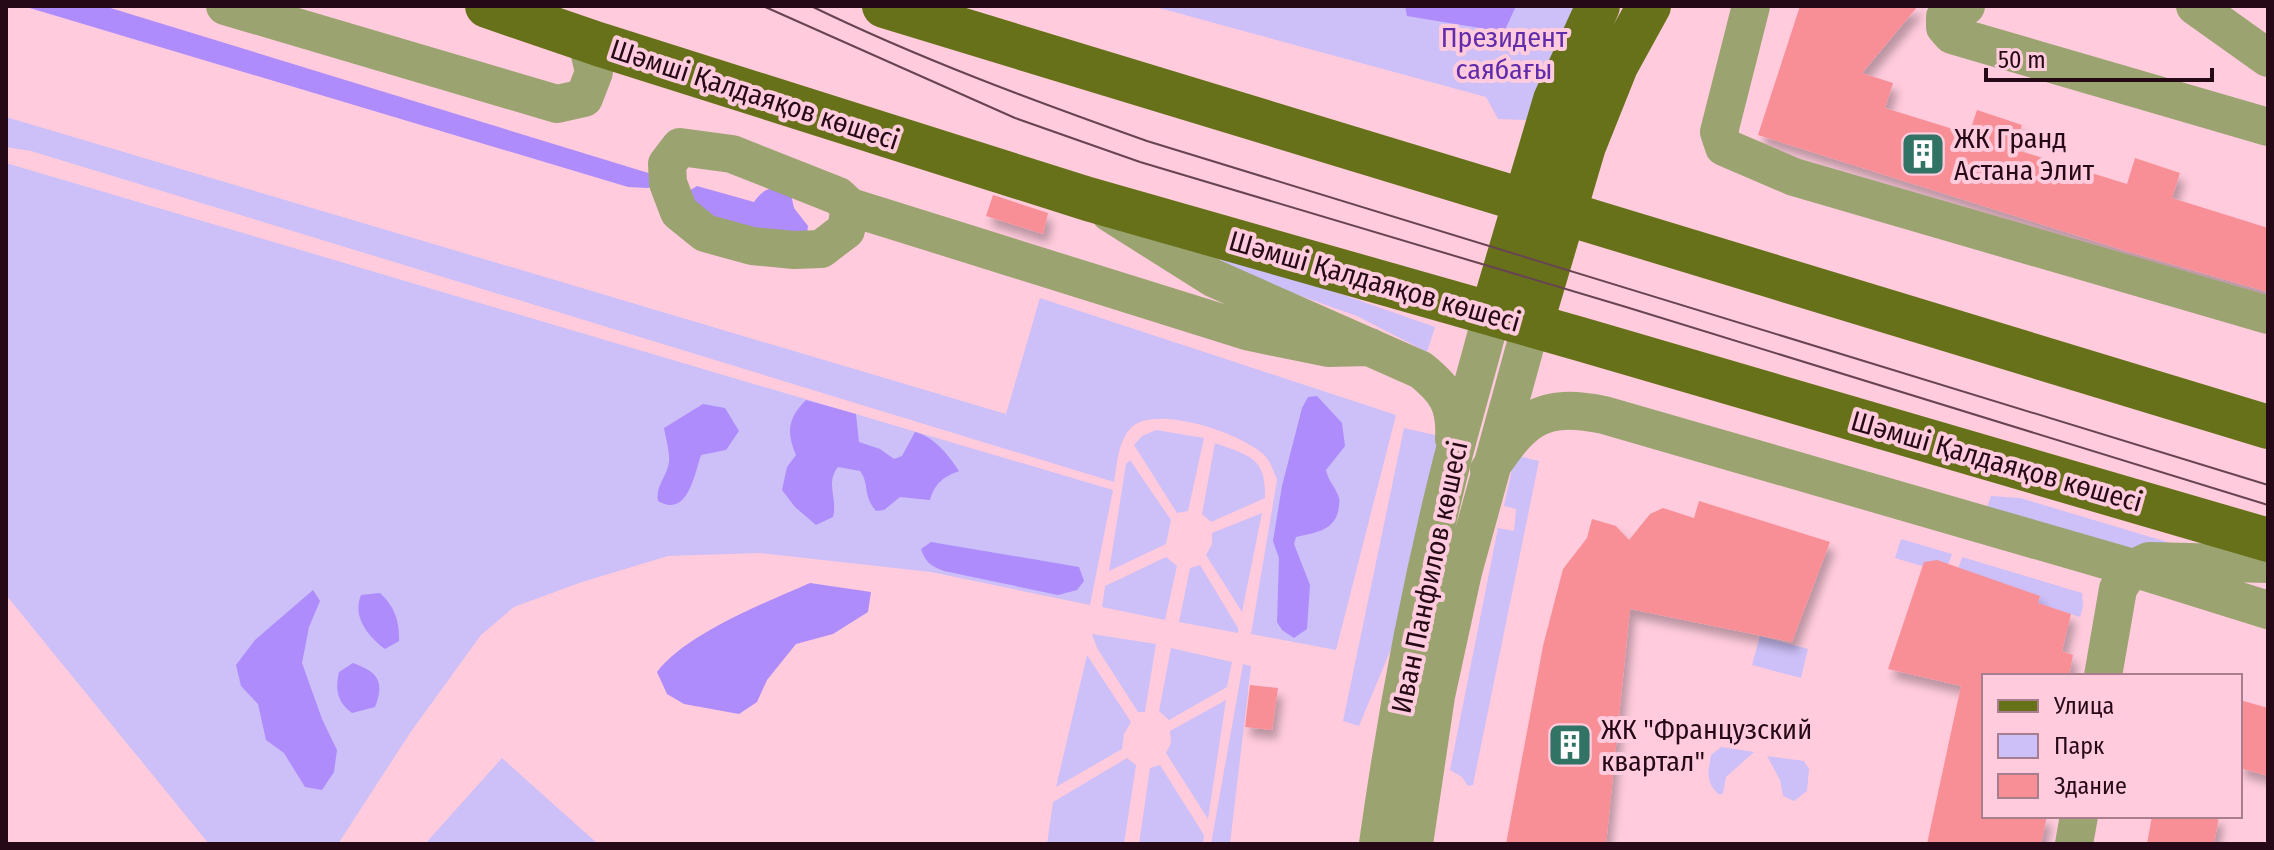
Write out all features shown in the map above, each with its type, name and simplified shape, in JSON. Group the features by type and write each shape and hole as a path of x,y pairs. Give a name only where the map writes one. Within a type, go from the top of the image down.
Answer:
{"main road":[{"name":"Шәмші Қалдаяқов көшесі","path":"487,6 1088,199 1512,319 2268,540"},
{"path":"884,6 2268,427"},
{"path":"1512,319 1544,207 1555,100 1598,6"},
{"path":"1544,207 1584,146 1616,66 1649,6"}],"street":[{"path":"225,6 557,104 584,98 594,72 590,55 598,44"},
{"path":"1751,6 1719,132 1724,147 1794,177 2268,315"},
{"path":"1966,6 1945,17 1945,27 1952,35 2268,127"},
{"path":"2195,6 2268,58"},
{"path":"1088,199 1213,278 1421,370 1450,400 1455,423 1452,462"},
{"path":"850,207 1250,332 1328,348 1370,347"},
{"name":"Иван Панфилов көшесі","path":"1378,844 1401,699 1452,462 1512,319"},
{"name":"Иван Панфилов көшесі","path":"1414,844 1447,642 1489,470 1512,319"},
{"path":"1489,470 1510,438 1527,423 1560,409 1577,409 2133,568 2268,610"},
{"path":"2103,674 2118,589 2133,568 2149,561 2268,564"},
{"path":"2074,844 2079,818"}],"green space":[{"name":"Президент саябағы","path":"1152,6 1581,6 1529,120 1498,119 1486,97"},
{"path":"6,117 1006,414 1040,298 1396,415 1336,650 1251,634 1277,480 1266,457 1256,448 1221,431 1178,420 1142,422 1130,429 1123,440 1114,482 31,151 6,147"},
{"path":"6,163 1113,490 1090,605 931,572 760,553 668,556 514,607 481,635 410,733 338,844 209,844 6,595"},
{"path":"1189,241 1435,327 1427,352 1357,316 1250,278"},
{"path":"1404,428 1439,436 1393,644 1359,726 1343,721"},
{"path":"1156,430 1204,438 1188,511 1177,513 1134,445 1142,436"},
{"path":"1215,443 1254,460 1263,474 1265,498 1211,522 1202,514"},
{"path":"1515,455 1539,461 1473,785 1468,786 1462,777 1450,770 1498,528 1514,531 1516,509 1504,506"},
{"path":"1130,460 1171,520 1166,544 1109,571 1126,464"},
{"path":"1991,496 2020,498 2211,555 2094,547 1984,516"},
{"path":"1262,513 1242,612 1206,555 1212,544 1212,533"},
{"path":"1901,539 1952,554 1945,573 1895,558"},
{"path":"1166,557 1177,566 1165,620 1102,607 1105,586"},
{"path":"1962,557 2082,593 2080,617 1956,576"},
{"path":"1200,565 1238,628 1238,633 1179,622 1190,568"},
{"path":"1092,634 1156,644 1145,712 1138,712 1097,648"},
{"path":"1760,636 1808,649 1801,678 1752,665"},
{"path":"1171,648 1232,662 1227,687 1169,720 1159,711"},
{"path":"1087,655 1131,722 1124,734 1122,749 1056,787"},
{"path":"1243,664 1251,666 1230,844 1211,844"},
{"path":"1226,700 1208,819 1166,753 1171,743 1170,731"},
{"path":"1721,747 1754,752 1726,777 1720,795 1710,782 1709,772 1711,755"},
{"path":"1767,756 1804,761 1809,769 1807,791 1794,801 1783,796 1780,780"},
{"path":"502,758 598,844 425,844"},
{"path":"1127,758 1136,765 1124,844 1047,844 1053,802"},
{"path":"1160,765 1204,835 1203,844 1139,844 1150,768"}],"shaded area":[{"path":"23,6 104,6 655,175 659,183 648,188 628,187"},
{"path":"1405,6 1516,6 1504,32 1407,16"},
{"path":"697,186 754,202 769,189 790,190 794,208 808,226 807,234 787,240 696,212 687,192"},
{"path":"1317,396 1342,423 1345,446 1326,470 1339,498 1335,518 1322,530 1296,537 1294,544 1310,585 1307,629 1294,638 1277,622 1279,558 1273,541 1282,486 1302,408 1308,397"},
{"path":"806,400 856,414 859,442 880,449 894,459 902,456 915,432 922,434 940,447 959,471 940,481 930,500 900,497 884,510 876,511 860,471 838,467 832,479 833,517 816,525 795,507 782,490 787,467 796,455 790,426 795,413"},
{"path":"703,404 725,408 739,431 726,450 701,455 683,499 668,505 658,501 658,491 669,462 664,428"},
{"path":"931,542 1079,567 1084,581 1077,590 1058,595 944,571 930,563 923,554 921,549"},
{"path":"810,583 871,592 868,612 833,634 796,644 767,680 757,702 739,714 684,704 667,694 657,672 687,644 728,620"},
{"path":"313,590 320,601 309,627 302,663 337,750 334,772 322,790 305,787 284,753 266,740 258,704 241,686 236,665 255,640"},
{"path":"380,593 392,608 399,634 399,641 385,649 363,625 359,611 361,595"},
{"path":"353,663 374,674 379,690 375,707 352,713 340,700 337,684 339,672"}],"building":[{"name":"ЖК Гранд Астана Элит","path":"1800,6 1918,6 1862,73 1893,83 1885,108 1969,134 1977,110 2022,125 2014,149 2127,184 2135,158 2180,173 2172,198 2268,228 2268,292 2126,251 1758,135"},
{"path":"993,195 1048,213 1043,234 986,216"},
{"name":"ЖК \"Французский квартал\"","path":"1699,501 1830,542 1792,642 1630,609 1606,844 1506,844 1543,646 1563,569 1587,538 1592,519 1616,526 1629,540 1650,514 1663,508 1694,518"},
{"path":"1937,560 2040,596 2038,603 2071,614 2062,651 2073,655 2069,674 1982,674 1982,818 2047,818 2041,844 1927,844 1961,686 1888,669 1924,562"},
{"path":"1250,685 1278,688 1272,730 1245,727"},
{"path":"2242,701 2268,708 2268,776 2242,769"},
{"path":"2152,818 2219,818 2214,844 2147,844"}],"tram line":[{"path":"763,6 1015,118 1140,162 1626,307 2268,505"},
{"path":"811,6 935,61 1147,141 2268,485"}],"place":[{"name":"ЖК Гранд Астана Элит","path":"1923,154"},
{"name":"ЖК \"Французский квартал\"","path":"1570,745"}]}
